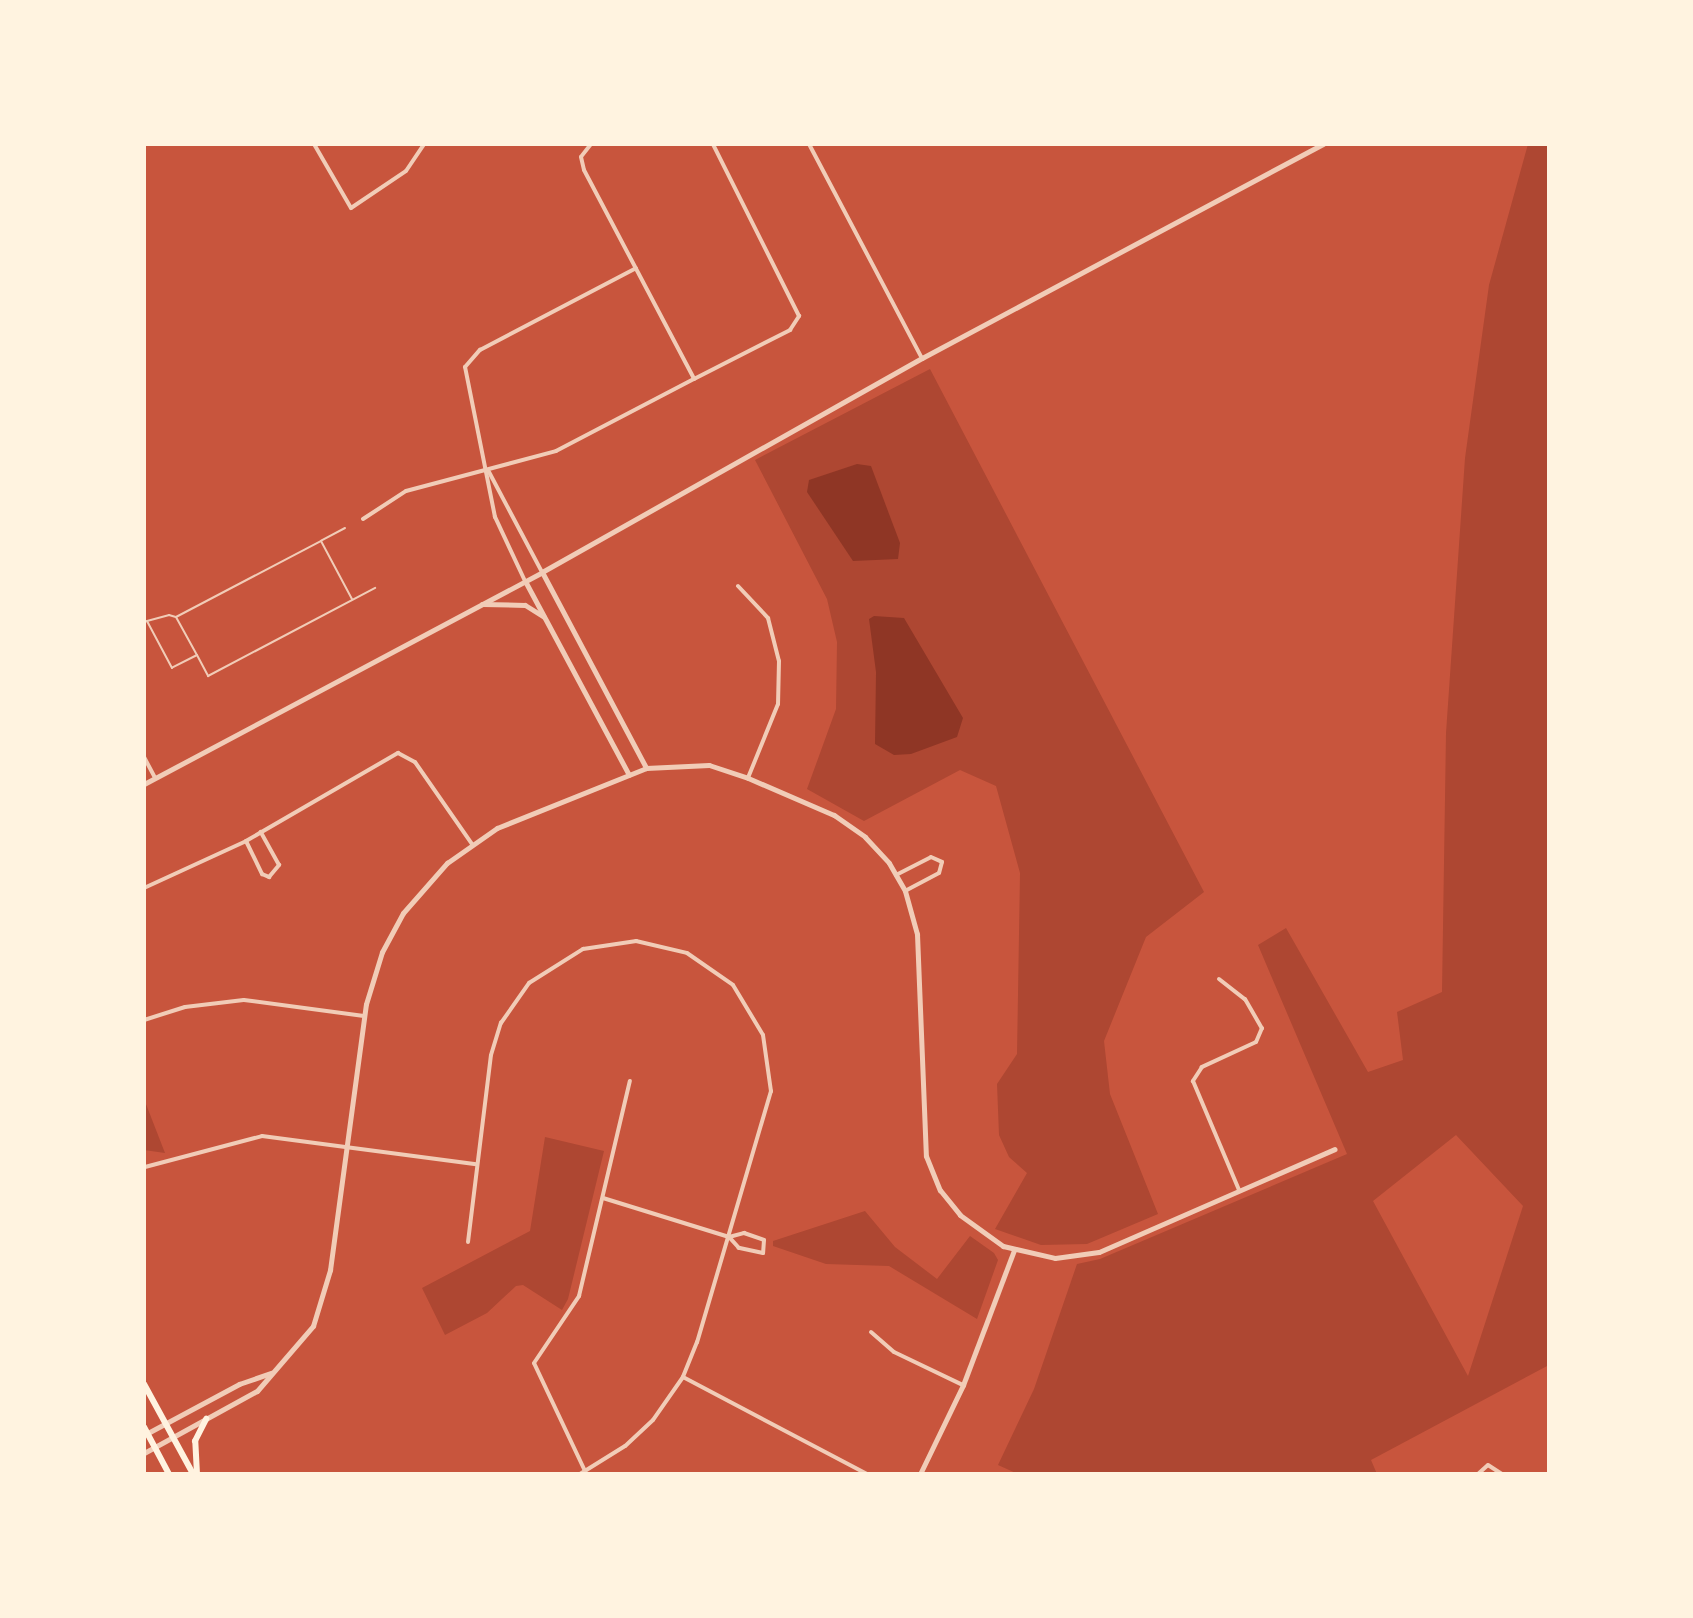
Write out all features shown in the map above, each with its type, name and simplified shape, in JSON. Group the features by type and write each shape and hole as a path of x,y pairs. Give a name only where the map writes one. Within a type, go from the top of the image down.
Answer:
{"main road":[{"path":"144,1384 195,1474"},
{"path":"195,1474 195,1441 206,1419"},
{"path":"145,1432 169,1474"}],"street":[{"path":"314,144 351,208 406,171 424,144"},
{"path":"591,144 582,165 694,379"},
{"path":"363,519 406,491 556,451 790,330 799,316 713,144"},
{"path":"809,144 922,358"},
{"path":"144,784 542,572 922,358 1322,144"},
{"path":"629,775 525,581 495,517 488,470 465,376 468,361 636,268"},
{"path":"488,470 646,768"},
{"path":"738,586 768,618 779,661 778,704 748,778"},
{"path":"481,605 525,605 545,617"},
{"path":"144,888 246,841 389,756 402,753 415,762 472,844"},
{"path":"144,757 155,778"},
{"path":"144,1453 257,1391 304,1341 322,1306 364,1016 376,968 403,913 427,883 472,844 497,828 646,768 709,765 748,778 843,820 879,851 905,891 918,947 926,1156 940,1190 960,1215 1014,1250 1055,1258 1099,1252 1335,1149"},
{"path":"246,841 262,874 269,877 279,865 261,832"},
{"path":"896,875 931,857 942,862 939,873 905,891"},
{"path":"468,1242 476,1164 496,1037 529,983 561,959 597,945 636,941 675,948 733,985 755,1016 768,1051 769,1105 729,1237 683,1377 638,1436 583,1473 534,1363 579,1296 630,1081"},
{"path":"1219,979 1245,999 1262,1028 1256,1042 1202,1067 1193,1081 1239,1190"},
{"path":"144,1020 185,1007 232,1001 364,1016"},
{"path":"145,1167 262,1136 476,1164"},
{"path":"603,1198 729,1237 752,1253 760,1254 766,1247 761,1238 744,1233 729,1237"},
{"path":"920,1474 963,1385 1014,1250"},
{"path":"871,1332 894,1352 963,1385"},
{"path":"145,1432 166,1424 239,1384 272,1373"},
{"path":"683,1377 867,1474"},
{"path":"1478,1474 1488,1465 1502,1474"}],"lane":[{"path":"197,655 172,668 146,622 176,617 345,528"},
{"path":"321,541 352,600"},
{"path":"176,617 208,676 375,588"}],"shaded area":[{"path":"1528,144 1549,144 1549,1365 1371,1460 1377,1474 1018,1474 998,1465 1034,1389 1077,1264 1100,1259 1347,1154 1258,945 1286,928 1368,1072 1403,1060 1397,1012 1442,992 1446,733 1465,458 1489,285","holes":["1456,1135 1523,1206 1468,1376 1373,1201"]},
{"path":"930,369 1204,892 1146,937 1104,1041 1110,1094 1158,1214 1087,1244 1041,1245 995,1229 1027,1173 1009,1157 999,1135 997,1084 1017,1054 1020,873 996,786 960,770 864,821 807,789 836,709 837,642 827,599 755,460"},
{"path":"857,464 871,466 900,543 898,559 853,561 807,492 809,480"},
{"path":"874,616 904,618 963,718 957,737 911,754 894,755 875,744 876,672 869,619"},
{"path":"144,1099 165,1153 144,1150"},
{"path":"545,1137 604,1151 568,1299 562,1310 523,1285 516,1286 487,1313 445,1335 422,1288 530,1231"},
{"path":"865,1211 895,1247 937,1279 970,1236 994,1253 998,1260 977,1319 889,1266 826,1264 773,1246 773,1241"}]}
